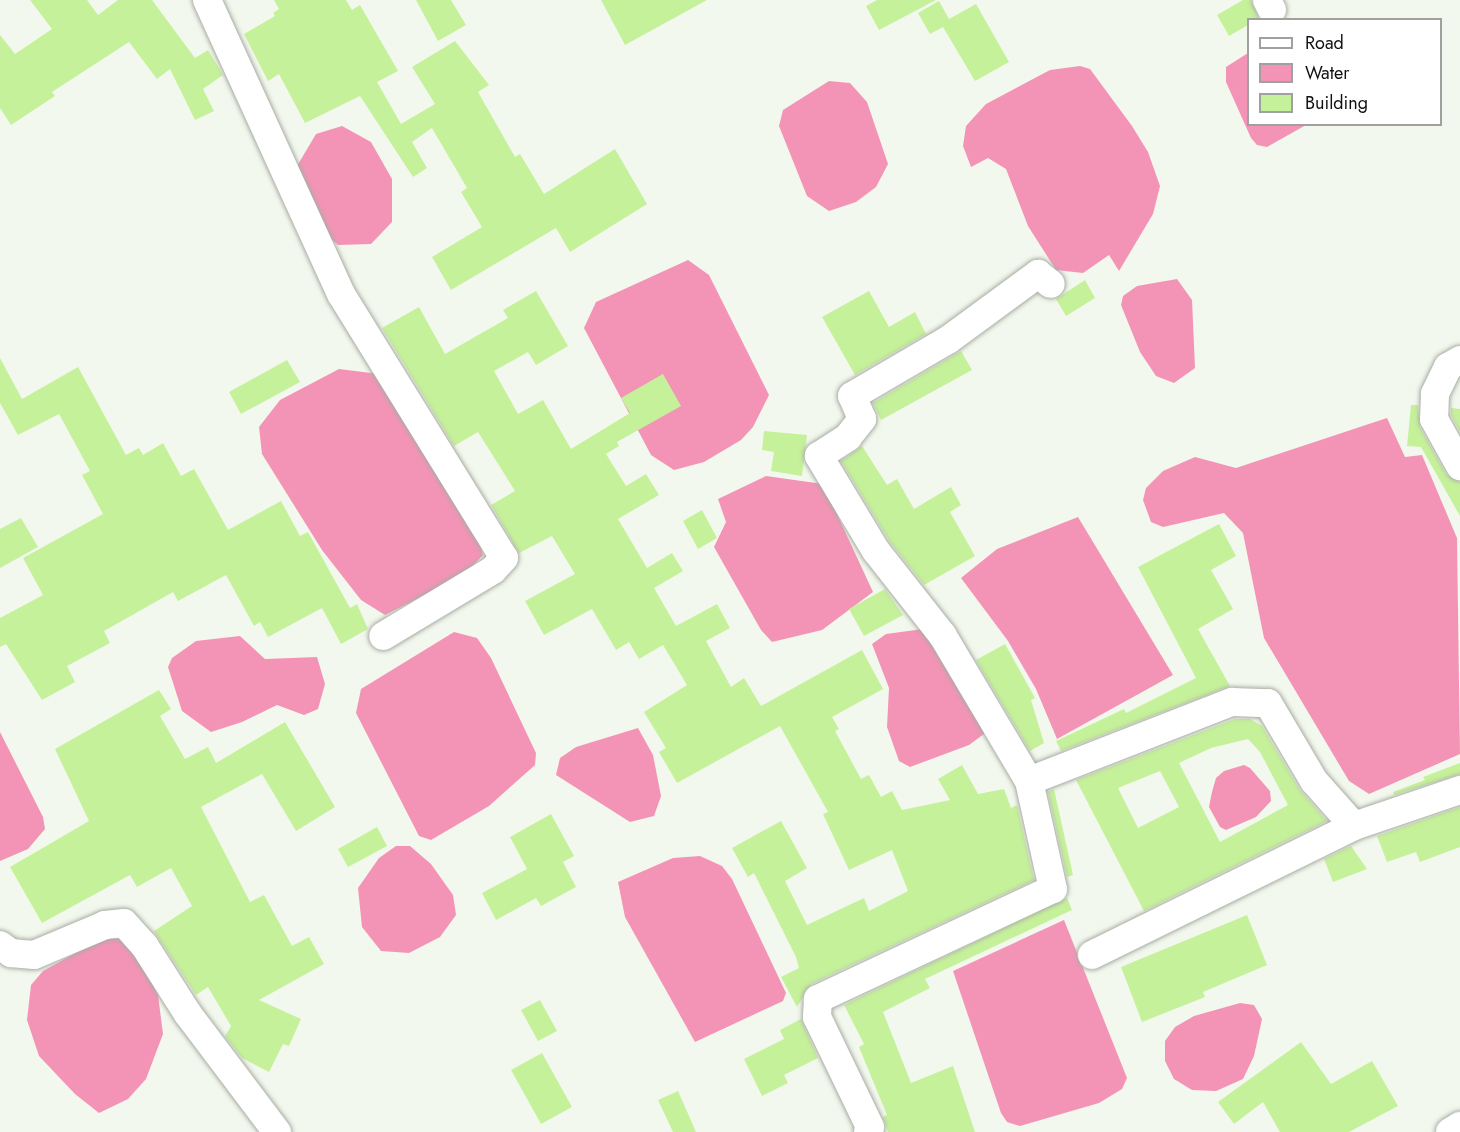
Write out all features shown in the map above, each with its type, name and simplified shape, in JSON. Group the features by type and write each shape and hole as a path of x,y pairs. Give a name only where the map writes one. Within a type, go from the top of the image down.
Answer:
{"street":[{"path":"207,0 341,294 504,558 493,570 383,636"},
{"path":"868,1132 870,1127 817,1017 818,999 1053,890 1029,781 943,636 876,551 819,456 848,437 862,419 852,396 948,340 1038,274 1051,284"},
{"path":"1460,360 1448,367 1435,394 1434,418 1460,466"},
{"path":"1029,781 1232,702 1268,703 1314,781 1354,826"},
{"path":"1092,955 1354,826 1460,790"},
{"path":"0,945 11,953 34,955 105,925 124,923 144,945 188,1014 277,1132"},
{"path":"1450,1132 1460,1126"}],"water":[{"path":"1247,54 1247,126 1304,126 1267,147 1257,145 1251,138 1226,82 1226,67"},
{"path":"1080,66 1090,69 1132,126 1148,152 1160,186 1153,214 1119,271 1109,255 1083,273 1056,270 1028,226 1006,169 988,158 971,167 963,146 966,126 986,104 1050,70"},
{"path":"829,81 850,83 867,102 888,164 876,187 856,202 829,211 807,196 779,126 783,110"},
{"path":"342,126 371,142 392,179 392,222 371,244 338,245 322,231 297,166 316,134"},
{"path":"688,260 709,275 769,395 753,427 741,440 704,462 674,470 651,455 584,328 596,302"},
{"path":"1177,279 1192,300 1195,368 1174,383 1156,376 1140,352 1121,305 1123,296 1137,286"},
{"path":"339,369 379,374 475,522 483,555 464,575 385,615 361,600 322,550 262,454 259,427 280,400"},
{"path":"1387,418 1405,457 1422,455 1457,538 1460,754 1369,794 1349,781 1264,638 1243,533 1224,513 1163,527 1151,522 1143,500 1146,488 1163,471 1195,457 1236,468"},
{"path":"766,476 823,484 873,592 822,630 772,642 761,630 714,547 726,522 718,499"},
{"path":"1078,517 1173,675 1057,739 1036,689 1008,641 961,578 997,549"},
{"path":"923,629 983,726 984,734 969,745 910,767 899,761 887,727 889,688 872,644 886,634"},
{"path":"454,632 477,638 491,658 536,753 535,765 489,806 431,840 419,836 356,713 361,689"},
{"path":"240,636 265,659 317,657 325,684 318,709 304,715 277,705 242,722 211,732 182,711 168,667 172,658 196,641"},
{"path":"638,728 653,755 661,796 654,816 630,822 556,775 560,758 576,747"},
{"path":"0,732 43,817 45,829 28,849 0,861"},
{"path":"1244,765 1250,768 1270,791 1271,801 1256,817 1226,830 1220,827 1209,807 1212,792 1216,778 1224,771"},
{"path":"396,846 410,846 431,864 453,895 456,915 440,937 409,953 381,951 362,927 358,888 379,858"},
{"path":"700,856 722,866 732,879 786,993 783,1001 695,1042 625,917 618,882 673,858"},
{"path":"1064,920 1127,1078 1122,1089 1099,1103 1020,1126 1007,1122 1001,1113 953,971"},
{"path":"103,938 123,939 138,956 158,995 163,1034 146,1079 128,1099 99,1113 75,1094 39,1056 27,1020 31,985 43,971"},
{"path":"1240,1003 1254,1005 1262,1019 1254,1056 1243,1079 1216,1091 1192,1090 1174,1079 1165,1061 1165,1041 1175,1027 1194,1016"}],"building":[{"path":"30,0 87,0 98,15 118,0 152,0 195,58 208,50 223,75 203,89 214,111 195,120 170,69 157,79 129,42 52,92 55,96 11,125 0,108 0,35 15,54 52,29"},
{"path":"274,0 346,0 352,10 360,5 398,71 377,82 401,124 435,104 412,67 455,41 489,85 478,92 515,157 520,154 544,194 615,149 647,204 570,252 556,228 451,290 432,257 482,227 461,192 467,188 432,128 412,142 427,168 413,177 360,96 305,123 279,74 268,81 244,34 275,16 273,13 279,9"},
{"path":"416,0 451,0 466,25 438,41"},
{"path":"601,0 707,0 625,45"},
{"path":"877,0 936,0 879,30 866,6"},
{"path":"1243,0 1251,0 1259,18 1247,18 1247,26 1229,36 1217,15"},
{"path":"939,1 949,19 976,4 1009,62 975,81 943,27 930,34 918,13"},
{"path":"1085,280 1095,298 1066,316 1056,299"},
{"path":"536,291 568,346 536,365 528,352 494,371 518,414 543,400 571,449 630,413 621,398 663,374 681,406 617,442 619,446 606,454 626,486 646,474 659,495 618,519 647,568 672,553 683,571 654,588 676,626 717,604 730,628 706,641 731,687 744,678 761,706 862,650 883,689 832,717 839,729 835,731 861,779 869,775 881,797 892,791 902,810 950,800 938,779 962,765 978,794 1004,789 1011,808 1017,805 1034,880 811,984 797,1007 781,977 799,968 796,957 754,873 748,877 732,848 781,821 807,868 785,881 807,925 864,898 869,911 908,891 892,850 849,870 823,814 828,812 780,726 677,783 659,752 666,748 644,712 687,685 663,645 639,659 629,642 616,650 592,609 544,635 525,601 575,574 552,536 519,553 491,505 515,491 478,432 454,446 382,328 419,307 445,354 508,318 503,310"},
{"path":"869,291 889,327 915,312 926,334 855,375 822,317"},
{"path":"961,351 972,370 881,420 873,403"},
{"path":"0,358 22,399 78,367 126,455 139,448 143,455 163,443 181,476 194,469 228,530 281,501 300,536 308,532 350,608 357,604 368,629 341,644 322,608 268,637 260,622 254,626 226,575 178,601 173,592 104,631 110,643 67,666 75,682 42,700 6,644 0,647 0,618 43,595 23,558 103,514 82,475 90,471 59,414 18,435 0,403"},
{"path":"287,360 300,382 241,414 229,392"},
{"path":"1411,405 1418,405 1420,427 1446,474 1460,482 1460,516 1421,447 1407,446"},
{"path":"1451,408 1460,409 1460,432 1451,415"},
{"path":"764,431 807,435 802,476 771,471 774,452 762,450"},
{"path":"862,446 887,485 897,479 914,509 951,487 961,505 950,512 975,556 924,585 890,542 841,461"},
{"path":"702,510 717,538 698,549 683,521"},
{"path":"21,518 38,547 0,568 0,529"},
{"path":"1219,524 1236,556 1211,570 1233,609 1198,629 1230,686 1061,751 1056,741 1124,709 1126,713 1196,678 1138,567"},
{"path":"885,589 903,615 864,636 849,609"},
{"path":"1005,644 1035,698 1031,700 1044,743 1030,751 976,660"},
{"path":"159,690 171,709 160,716 185,759 208,747 216,763 285,722 335,807 296,831 262,774 201,807 250,902 264,895 292,946 309,937 324,964 259,1000 301,1019 289,1046 283,1044 269,1072 242,1058 225,1036 231,1026 208,987 196,995 154,931 192,906 171,868 137,887 130,875 42,923 10,867 89,821 55,749"},
{"path":"1235,719 1250,719 1262,726 1300,790 1327,821 1144,911 1076,780","holes":["1248,739 1260,752 1288,805 1220,842 1179,763 1211,748","1160,771 1179,807 1138,828 1118,788"]},
{"path":"1460,763 1460,774 1394,795 1393,792 1425,780 1423,777"},
{"path":"1054,789 1073,875 1067,877 1048,792"},
{"path":"1460,807 1460,847 1420,862 1416,852 1387,862 1377,836"},
{"path":"551,814 574,856 563,862 576,887 541,906 536,898 496,920 482,893 527,869 510,837"},
{"path":"377,827 387,846 348,867 338,849"},
{"path":"1351,846 1367,869 1333,882 1324,859"},
{"path":"1067,898 1072,910 925,979 930,988 883,1012 911,1083 953,1066 975,1132 888,1132 883,1117 887,1115 859,1047 864,1044 844,1005"},
{"path":"1247,915 1267,965 1203,992 1205,997 1142,1022 1121,967"},
{"path":"540,1000 557,1031 538,1041 521,1010"},
{"path":"801,1019 818,1058 784,1075 788,1083 762,1096 744,1059 784,1039 780,1030"},
{"path":"1301,1042 1331,1084 1372,1061 1398,1106 1349,1132 1280,1132 1263,1102 1234,1124 1218,1102"},
{"path":"542,1053 572,1107 541,1124 511,1070"},
{"path":"678,1091 696,1132 673,1132 658,1100"}]}
